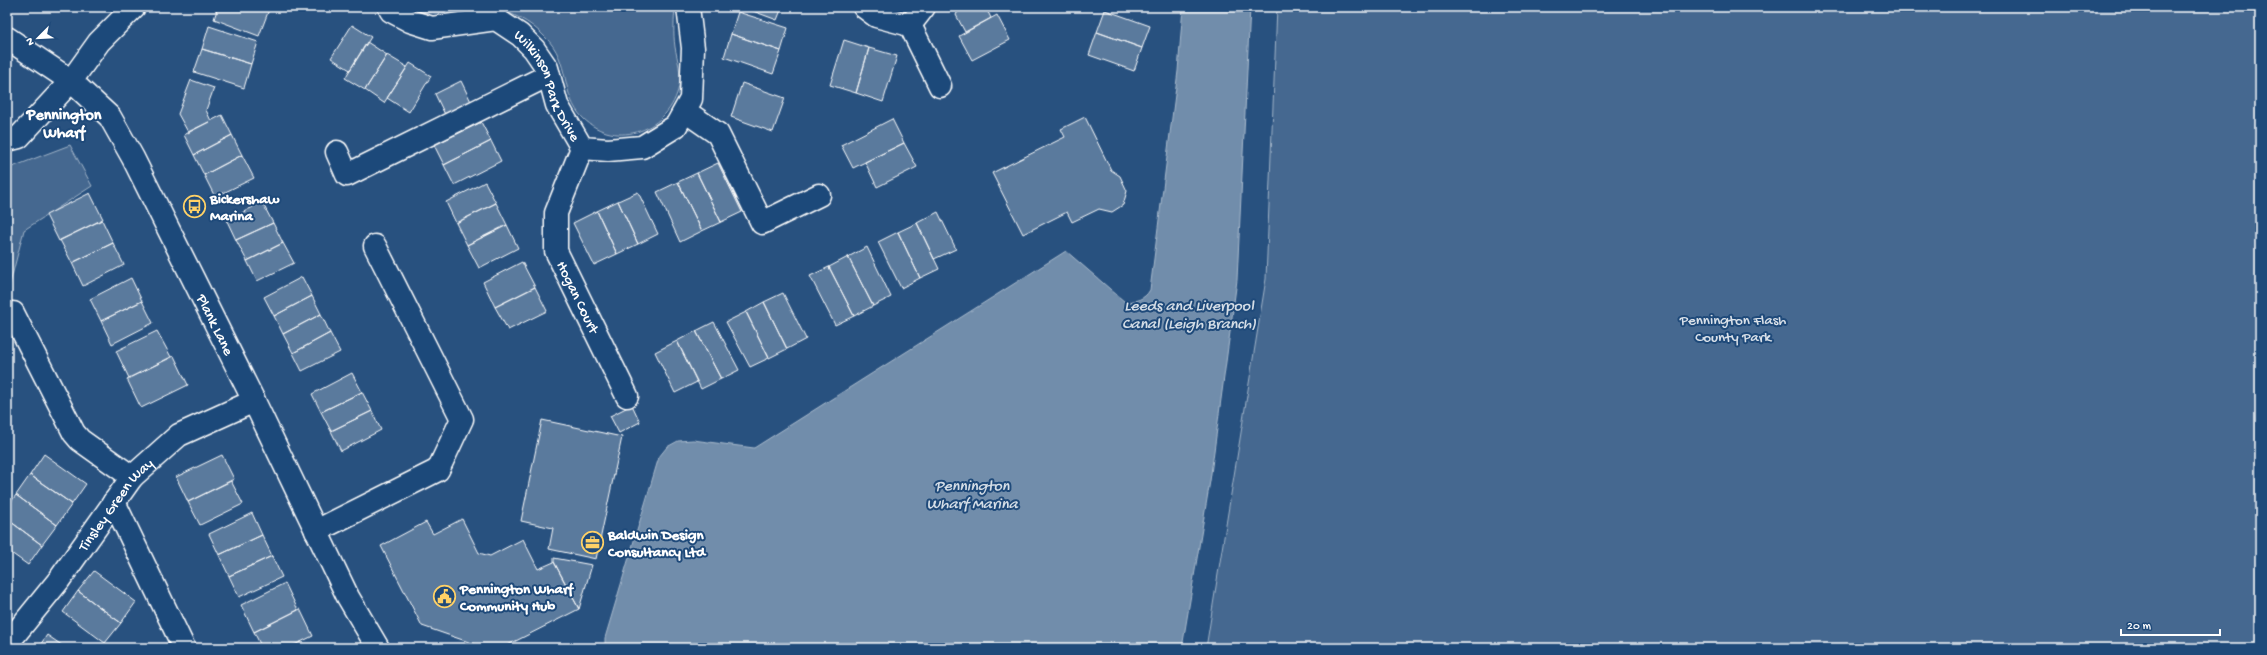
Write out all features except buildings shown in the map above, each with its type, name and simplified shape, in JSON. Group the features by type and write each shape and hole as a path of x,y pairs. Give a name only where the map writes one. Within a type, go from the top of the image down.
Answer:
{"street":[{"path":"7,140 18,137 71,81 99,42 134,7"},
{"name":"Wilkinson Park Drive","path":"389,7 391,11 410,22 432,28 496,20 520,35 534,49 547,68 557,105 582,148 608,150 642,147 676,126 685,111 691,99 693,56 688,7"},
{"path":"864,7 876,16 910,25 940,86"},
{"path":"910,25 924,7"},
{"name":"Plank Lane","path":"7,38 71,81 110,117 128,149 254,401 348,597 378,648"},
{"path":"337,152 348,174 549,74"},
{"path":"685,111 718,134 762,223 819,195"},
{"name":"Hogan Court","path":"582,148 556,213 556,251 628,396"},
{"path":"316,531 438,470 462,419 375,246"},
{"path":"13,313 74,433 80,440 132,477"},
{"name":"Tinsley Green Way","path":"7,644 59,580 132,477 179,435 254,401"},
{"path":"114,502 184,648"}],"green space":[{"path":"413,7 473,7 436,13 421,11"},
{"path":"490,7 675,7 674,37 680,81 674,101 665,114 653,124 640,131 626,134 611,133 596,128 583,118 576,109 571,99 559,57 553,46 539,31 527,22"},
{"name":"Pennington Flash County Park","path":"1277,7 2260,7 2260,648 1206,648 1266,279"},
{"path":"70,145 92,186 24,230 7,295 7,169"}],"water":[{"name":"Pennington Wharf Marina","path":"1183,7 1250,7 1237,280 1210,481 1182,648 605,648 605,638 659,457 667,447 678,441 693,440 754,448 1066,251 1125,302 1139,299 1148,293 1150,290 1178,71"}],"place":[{"name":"Bickershaw Marina","path":"194,207"},
{"name":"Baldwin Design Consultancy Ltd","path":"593,543"},
{"name":"Pennington Wharf Community Hub","path":"444,597"}],"district":[{"name":"Pennington Wharf","path":"64,122"}],"water label":[{"name":"Leeds and Liverpool Canal (Leigh Branch)","path":"1189,313"}]}
